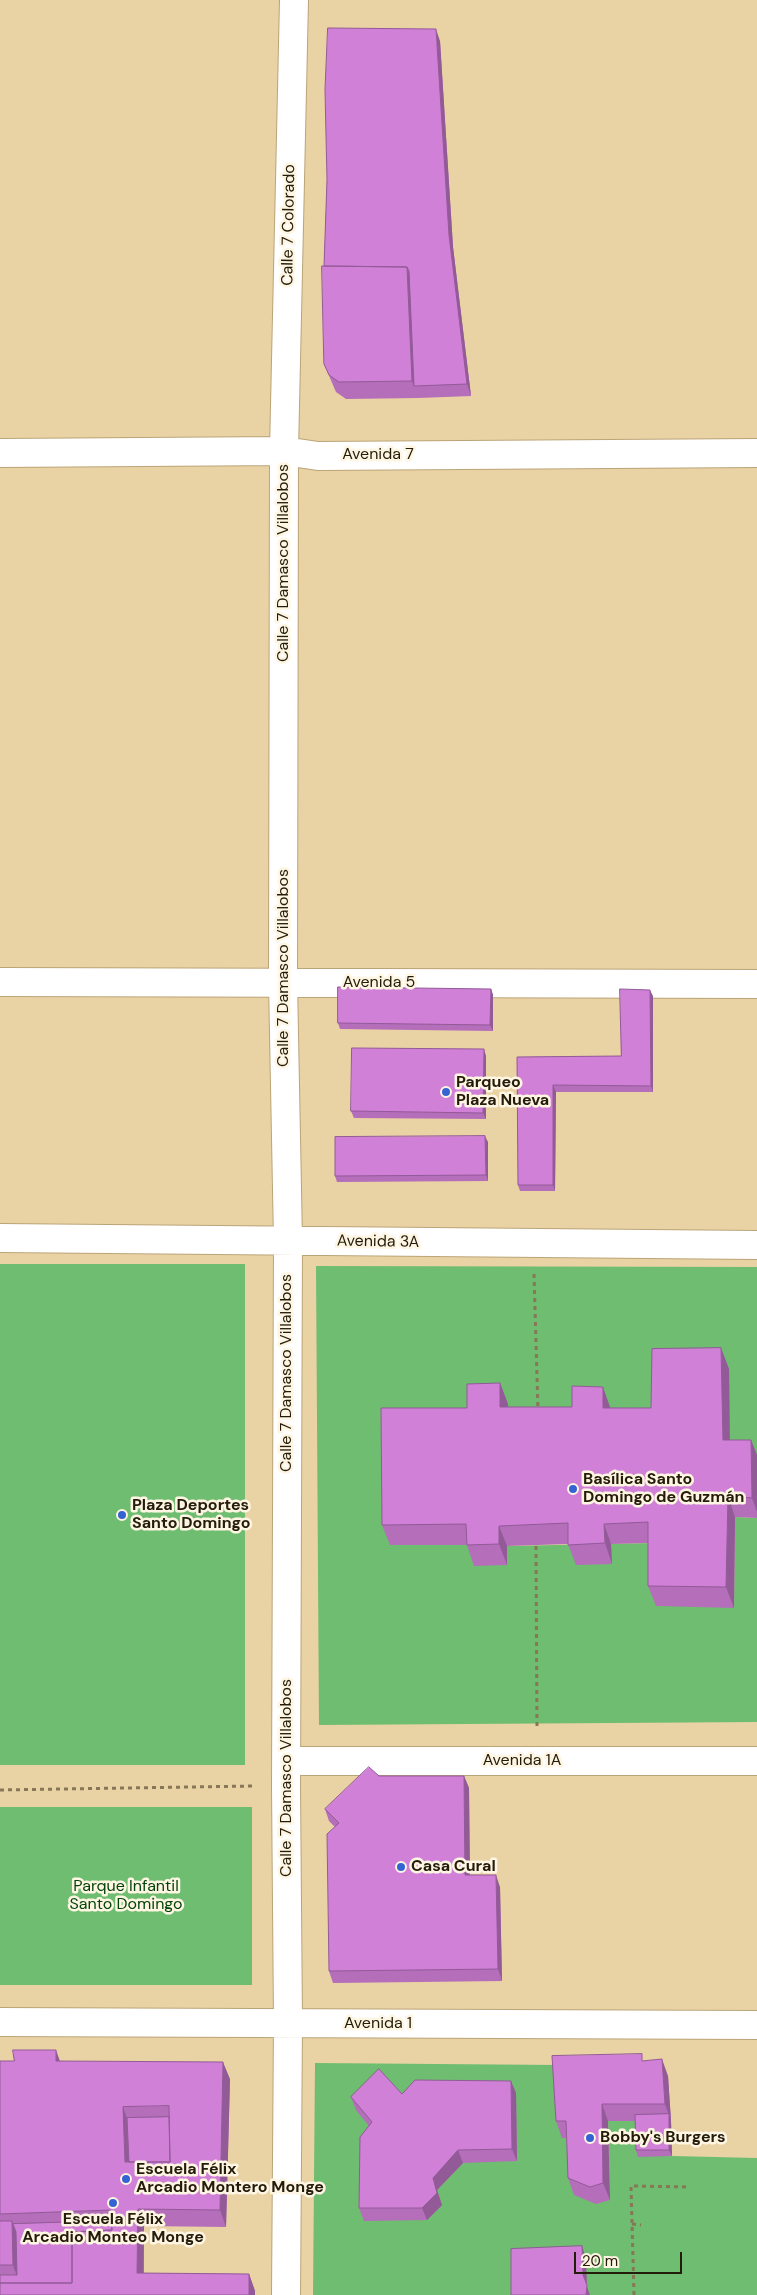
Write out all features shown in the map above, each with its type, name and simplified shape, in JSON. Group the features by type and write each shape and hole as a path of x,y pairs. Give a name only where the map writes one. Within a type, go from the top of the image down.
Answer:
{"street":[{"name":"Calle 7 Colorado","path":"284,451 294,0"},
{"name":"Avenida 7","path":"0,453 284,451 318,456 757,453"},
{"name":"Calle 7 Damasco Villalobos","path":"284,451 282,982 288,1241 286,2295"},
{"name":"Avenida 5","path":"0,982 757,984"},
{"name":"Avenida 3A","path":"0,1238 757,1245"},
{"name":"Avenida 1A","path":"286,1773 538,1761 757,1761"},
{"name":"Avenida 1","path":"0,2022 757,2025"}],"path":[{"path":"533,1243 538,1418"},
{"path":"536,1546 538,1761"},
{"path":"0,1790 286,1773"},
{"path":"634,2295 631,2186 690,2187"},
{"path":"632,2224 641,2225"}],"green space":[{"name":"Plaza Deportes Santo Domingo","path":"0,1264 245,1264 245,1765 0,1765"},
{"path":"316,1266 757,1267 757,1460 730,1460 728,1369 659,1429 508,1428 508,1404 473,1545 655,1543 734,1607 735,1517 757,1518 757,1722 319,1725"},
{"name":"Parque Infantil Santo Domingo","path":"0,1807 252,1807 252,1985 0,1985"},
{"path":"315,2063 558,2065 572,2138 610,2200 608,2121 637,2121 672,2156 757,2158 757,2295 313,2295"}],"building":[{"path":"328,28 436,29 449,235 467,384 414,386 409,271 407,267 324,266 327,180 325,90"},
{"path":"322,266 407,267 412,381 339,382 329,375 324,364"},
{"path":"338,987 491,989 490,1025 338,1023"},
{"path":"620,989 650,990 651,1086 553,1085 553,1185 518,1185 517,1057 621,1056"},
{"path":"352,1048 484,1049 483,1113 351,1111"},
{"path":"485,1136 486,1175 335,1176 335,1137"},
{"name":"Basílica Santo Domingo de Guzmán","path":"721,1348 723,1440 751,1440 752,1498 728,1496 726,1587 648,1586 648,1522 604,1524 605,1543 568,1545 568,1523 499,1526 499,1544 467,1545 466,1524 382,1525 381,1408 467,1408 467,1384 500,1383 500,1407 572,1407 572,1386 603,1387 603,1408 651,1408 652,1349"},
{"name":"Casa Cural","path":"369,1767 379,1776 464,1776 465,1875 496,1875 498,1969 329,1971 327,1834 339,1823 325,1809"},
{"name":"Escuela Félix Arcadio Montero Monge","path":"13,2050 56,2050 56,2061 223,2062 220,2210 138,2209 137,2273 249,2274 249,2295 0,2295 0,2283 72,2283 72,2232 112,2230 111,2210 0,2214 0,2061 14,2061","holes":["169,2106 170,2162 125,2162 123,2107"]},
{"name":"Bobby's Burgers","path":"642,2054 642,2061 662,2059 665,2104 602,2104 603,2183 590,2187 568,2178 566,2121 556,2121 552,2056"},
{"path":"379,2069 402,2094 415,2080 511,2081 512,2149 458,2150 433,2178 437,2193 422,2208 359,2208 360,2137 372,2122 351,2097"},
{"path":"669,2114 669,2150 636,2150 635,2115"},
{"path":"169,2117 170,2162 129,2162 127,2118"},
{"path":"0,2221 12,2221 13,2265 0,2265"},
{"path":"111,2221 112,2230 72,2232 72,2283 0,2283 0,2275 17,2275 16,2232 13,2224"},
{"path":"582,2246 583,2275 587,2285 586,2295 511,2295 511,2249"}],"place":[{"name":"Parqueo Plaza Nueva","path":"446,1092"},
{"name":"Basílica Santo Domingo de Guzmán","path":"573,1489"},
{"name":"Plaza Deportes Santo Domingo","path":"122,1515"},
{"name":"Casa Cural","path":"401,1867"},
{"name":"Bobby's Burgers","path":"590,2138"},
{"name":"Escuela Félix Arcadio Montero Monge","path":"126,2179"},
{"name":"Escuela Félix Arcadio Monteo Monge","path":"113,2203"}]}
